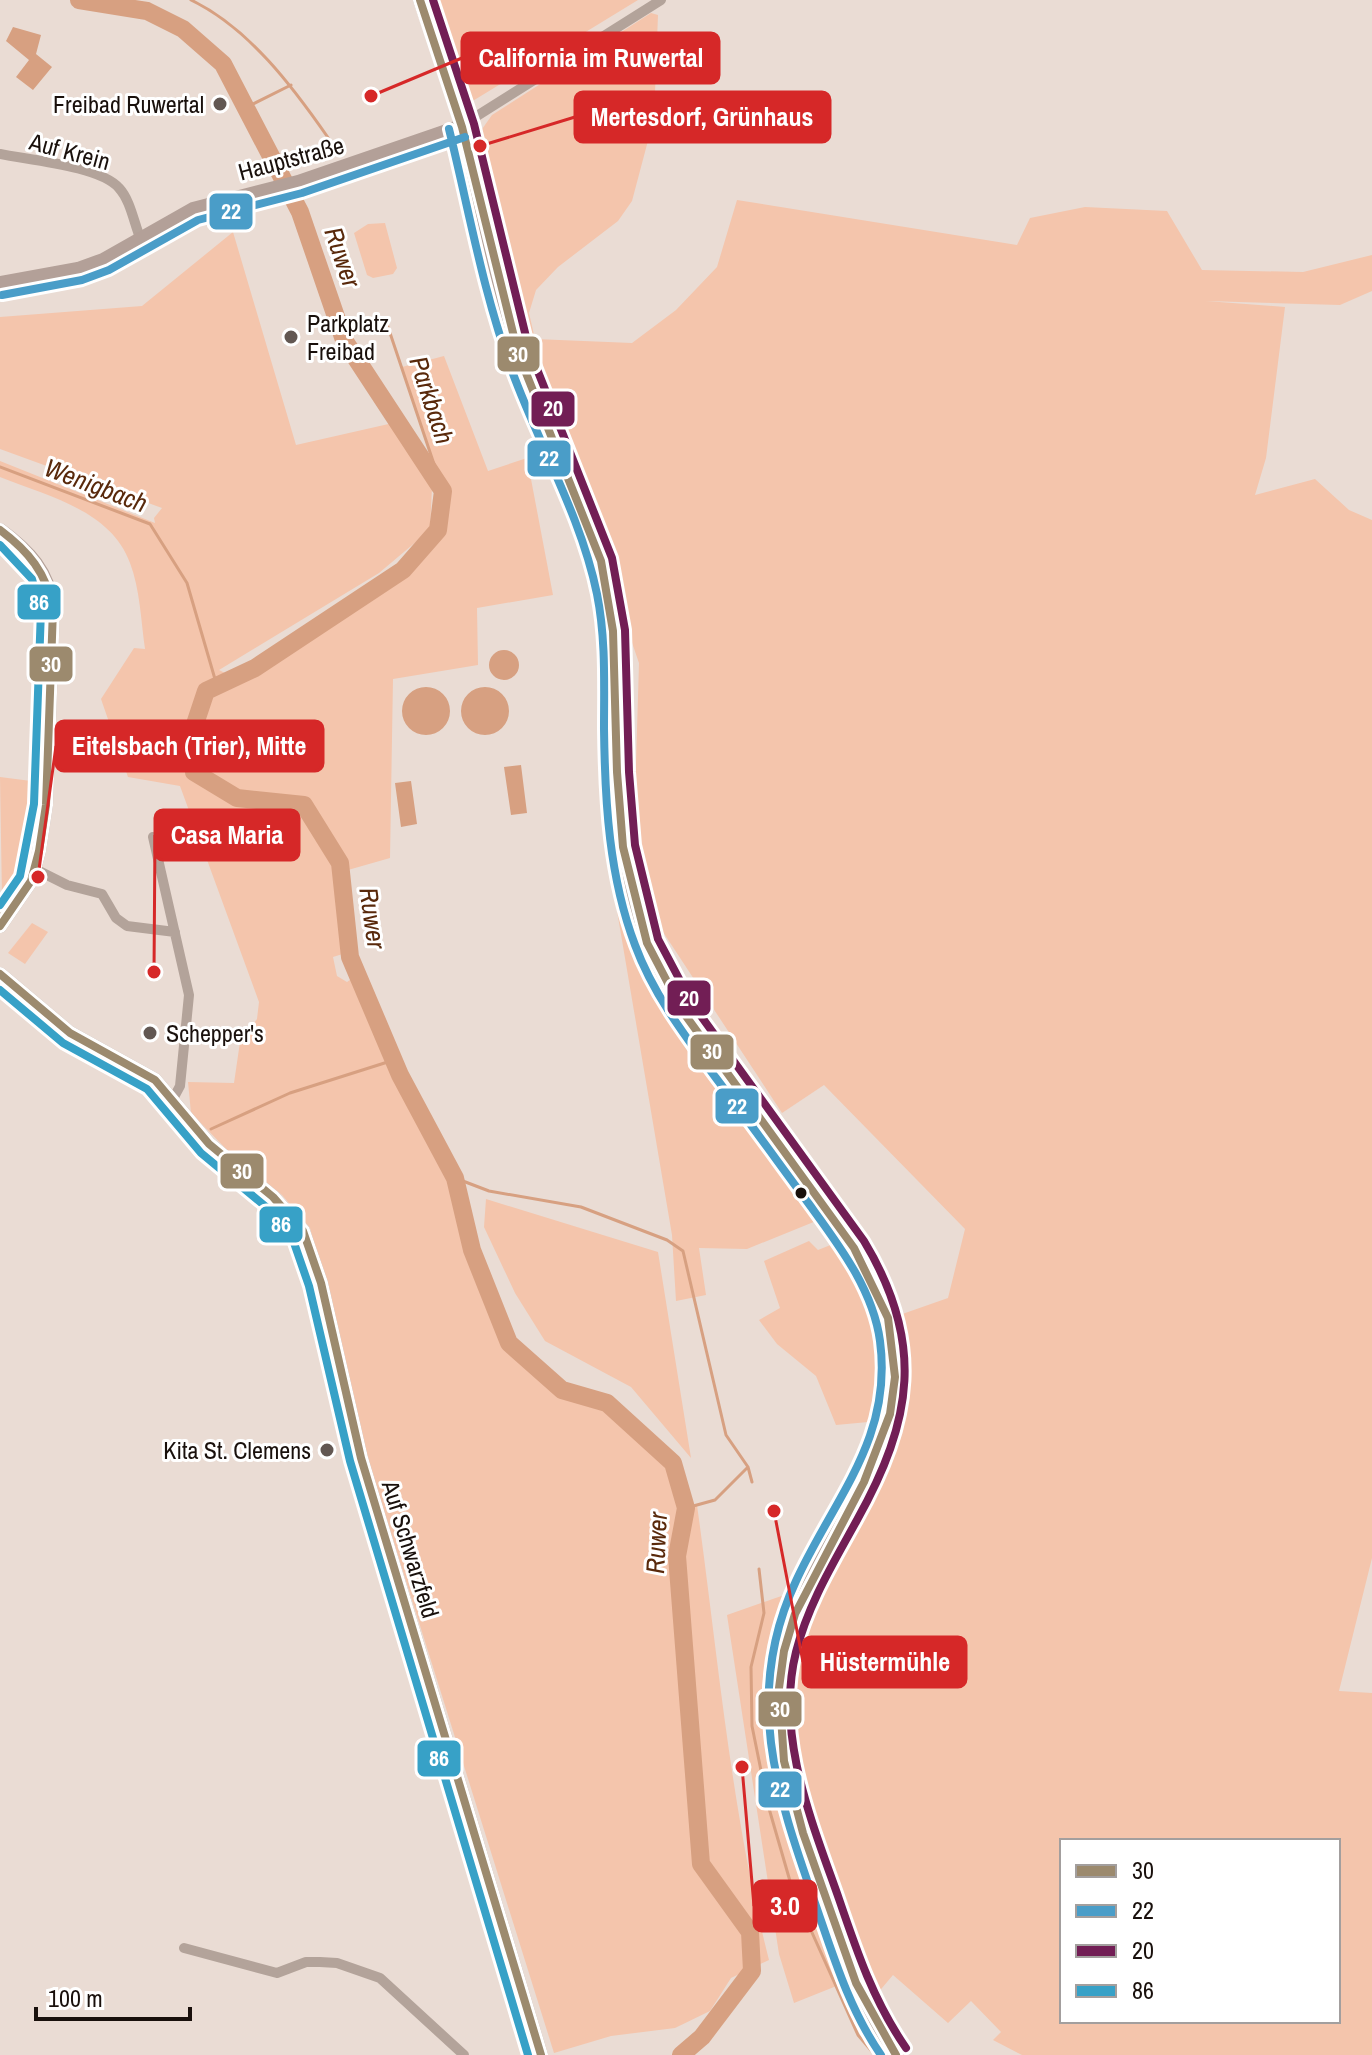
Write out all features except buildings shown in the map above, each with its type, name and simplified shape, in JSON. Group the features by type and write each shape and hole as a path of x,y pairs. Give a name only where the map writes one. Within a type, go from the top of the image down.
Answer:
{"main road":[{"path":"420,0 461,126 517,351 539,413 576,496 607,585 616,666 618,822 633,903 649,951 687,1017 852,1243 891,1329 895,1360 892,1420 865,1482 811,1578 791,1622 782,1657 777,1719 783,1764 806,1849 875,2027 896,2055"},
{"name":"Hauptstraße","path":"0,283 78,269 141,240 193,209 298,182 461,126"},
{"path":"0,530 24,548 39,566 53,609 46,805 35,869 20,900 0,926"},
{"name":"Auf Schwarzfeld","path":"0,974 70,1033 147,1074 173,1099 209,1144 289,1212 308,1242 361,1458 541,2055"}],"street":[{"path":"461,126 661,0"},
{"name":"Auf Krein","path":"0,154 88,172 111,181 125,195 141,240"},
{"path":"153,837 189,995 181,1082 173,1099"},
{"path":"35,869 67,885 102,894 116,918 127,926 175,932"},
{"path":"184,1948 277,1973 306,1962 320,1962 337,1963 380,1978 464,2055"}],"shaded area":[{"path":"434,0 638,0 471,102"},
{"path":"651,13 658,15 654,118 632,201 618,221 558,267 536,290 529,313 535,339 632,343 676,310 717,267 737,200 1017,245 1030,218 1085,207 1167,211 1202,270 1303,272 1372,255 1372,291 1340,305 1206,301 1285,307 1266,458 1255,495 1315,479 1349,510 1372,520 1372,1558 1339,1691 1372,1693 1372,2055 1022,2055 993,2040 1001,2032 971,2001 948,2023 893,1975 871,2001 842,1908 835,1871 812,1839 800,1803 787,1745 787,1695 793,1654 806,1616 890,1447 895,1383 888,1319 948,1298 965,1229 824,1085 782,1113 663,932 634,831 639,663 528,339 480,132 492,115"},
{"path":"13,27 41,35 36,54 52,67 33,90 16,77 29,60 6,41"},
{"path":"385,223 397,268 393,274 373,278 367,275 354,233 368,224"},
{"path":"233,232 296,445 393,423 432,487 430,530 379,573 219,670 235,678 255,668 403,570 438,530 443,491 402,367 444,356 488,471 527,458 553,595 477,608 478,665 393,679 390,858 341,872 349,952 333,957 337,976 347,982 357,975 394,1060 455,1178 472,1250 509,1343 562,1390 607,1403 673,1463 686,1508 697,1505 735,1791 769,1960 731,1978 710,2011 675,2028 611,2036 554,2053 369,1463 310,1228 282,1195 232,1155 191,1113 188,1082 234,1083 240,1042 257,1019 259,1002 180,786 128,777 101,699 134,648 145,649 138,594 130,563 121,545 93,518 76,507 0,477 0,461 155,523 154,518 162,508 0,449 0,317 142,306"},
{"path":"504,650 515,654 519,665 515,676 504,680 493,676 489,665 493,654"},
{"path":"426,687 443,694 450,711 443,728 426,735 409,728 402,711 409,694"},
{"path":"485,687 502,694 509,711 502,728 485,735 468,728 461,711 468,694"},
{"path":"521,765 527,813 511,815 504,767"},
{"path":"0,777 39,782 29,862 2,898"},
{"path":"411,781 417,824 401,827 395,783"},
{"path":"618,902 628,914 646,958 821,1219 747,1249 699,1248 706,1295 676,1301 672,1235 616,905"},
{"path":"32,923 48,932 25,964 8,953"},
{"path":"486,1199 658,1252 691,1458 631,1387 545,1341 515,1293 484,1227"},
{"path":"809,1241 818,1250 838,1242 870,1308 877,1327 883,1369 879,1421 836,1425 816,1376 777,1344 759,1320 780,1308 764,1261"},
{"path":"793,1592 777,1632 769,1674 769,1718 775,1764 801,1856 849,1981 794,2003 779,1954 727,1615"}],"waterway":[{"name":"Ruwer","path":"79,0 147,11 183,29 223,64 300,212 344,340 443,491 438,530 403,570 255,668 206,691 193,730 194,772 237,798 304,805 340,863 350,957 400,1075 455,1178 472,1250 509,1343 562,1390 607,1403 673,1463 686,1508 677,1556 701,1864 750,1932 752,1971 702,2037 681,2055"},
{"name":"Parkbach","path":"191,0 232,26 268,60 329,139"},
{"name":"Parkbach","path":"247,107 291,85"},
{"name":"Parkbach","path":"386,321 443,491"},
{"name":"Wenigbach","path":"0,467 150,524 187,583 217,686"},
{"path":"211,1129 290,1093 394,1060"},
{"path":"455,1178 489,1191 581,1207 667,1240 683,1251 726,1435 748,1467 752,1482"},
{"path":"686,1508 715,1500 748,1467"},
{"path":"759,1569 764,1613 751,1667 752,1726 768,1805 792,1888 858,2035 875,2055"}],"transit line":[{"name":"30","path":"420,0 462,127 518,353 601,561 613,631 617,772 623,847 647,943 683,1012 854,1248 888,1318 895,1377 890,1414 864,1482 795,1614 784,1651 779,1688 784,1761 803,1833 856,1983 896,2055"},
{"name":"20","path":"433,0 474,124 529,349 612,558 625,630 629,772 635,845 658,939 693,1005 864,1241 884,1278 897,1313 903,1347 904,1381 900,1414 876,1483 807,1617 796,1652 790,1715 800,1778 818,1840 867,1976 906,2048"},
{"name":"22","path":"449,129 502,342 581,537 597,594 603,645 607,812 619,893 635,945 660,998 681,1030 842,1251 862,1285 876,1322 882,1376 878,1408 857,1467 796,1581 780,1623 771,1663 768,1703 771,1743 788,1822 843,1981 881,2055"},
{"name":"22","path":"2,295 82,280 109,270 198,220 302,193 465,137"},
{"name":"30","path":"0,530 35,564 46,584 53,609 46,805 39,851 31,881 0,926"},
{"name":"86","path":"0,545 32,579 41,610 34,804 20,876 0,905"},
{"name":"30","path":"0,974 70,1033 155,1080 209,1144 273,1197 303,1231 321,1283 361,1458 541,2055"},
{"name":"86","path":"0,990 63,1043 147,1089 201,1153 265,1206 292,1237 309,1286 350,1461 528,2055"}],"place":[{"name":"California im Ruwertal","path":"371,96"},
{"name":"Freibad Ruwertal","path":"220,104"},
{"name":"Mertesdorf, Grünhaus","path":"480,146"},
{"name":"Parkplatz Freibad","path":"291,337"},
{"name":"Eitelsbach (Trier), Mitte","path":"38,877"},
{"name":"Casa Maria","path":"154,972"},
{"name":"Schepper's","path":"150,1033"},
{"name":"Kita St. Clemens","path":"327,1450"},
{"name":"Hüstermühle","path":"774,1511"},
{"name":"3.0","path":"742,1767"}]}
